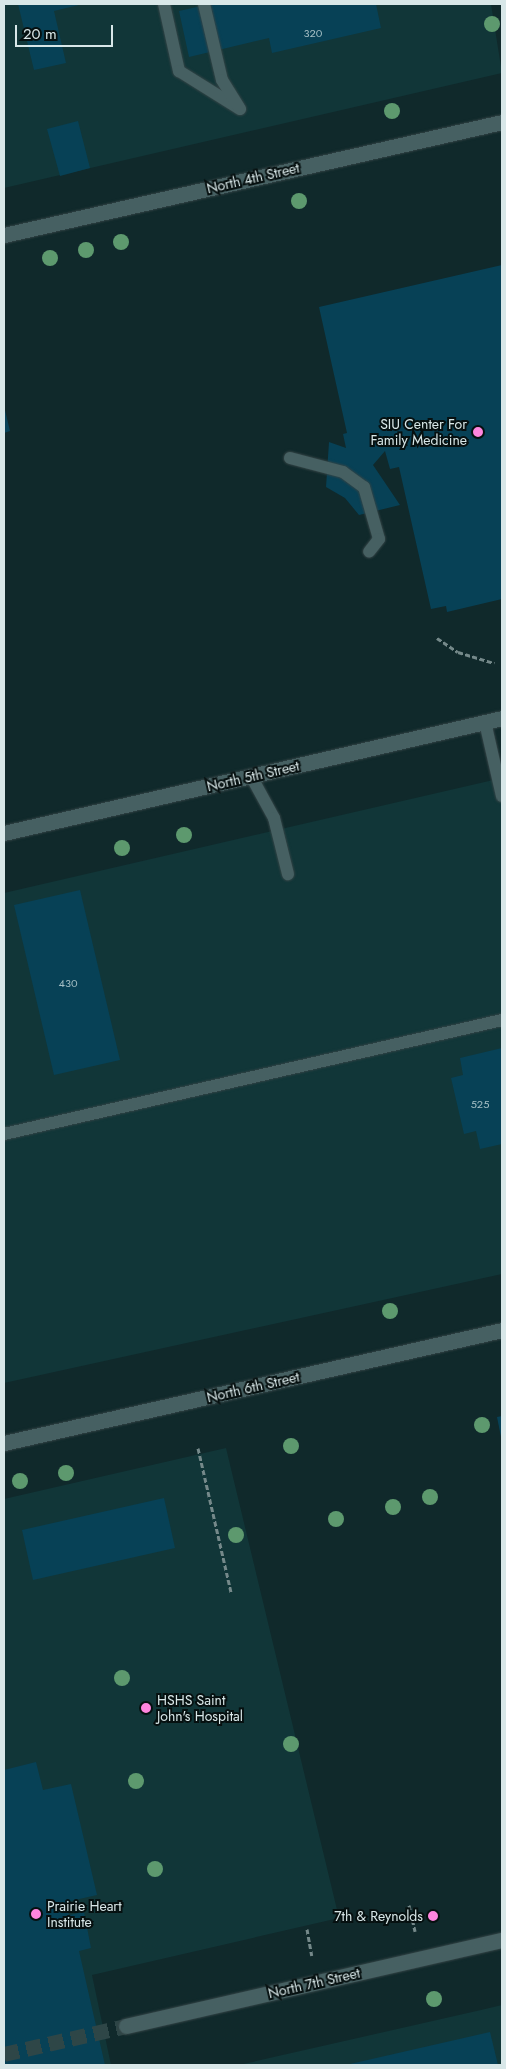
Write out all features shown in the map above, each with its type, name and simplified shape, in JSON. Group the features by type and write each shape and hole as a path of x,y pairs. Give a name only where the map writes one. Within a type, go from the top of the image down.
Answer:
{"main road":[{"name":"North 4th Street","path":"4,235 502,122"},
{"name":"North 5th Street","path":"4,833 502,718"},
{"name":"North 6th Street","path":"4,1443 502,1330"},
{"name":"North 7th Street","path":"126,2026 502,1940"}],"lane":[{"path":"164,4 179,72 240,109 222,80 204,4"},
{"path":"290,458 344,472 364,487 379,539 368,552"},
{"path":"485,722 502,796"},
{"path":"251,776 274,818 288,874"},
{"path":"4,1134 502,1020"}],"path":[{"path":"437,638 458,652 494,663"},
{"path":"198,1448 231,1592"},
{"path":"409,1905 415,1931"},
{"path":"307,1929 312,1956"}],"shaded area":[{"path":"4,4 491,4 502,73 4,188"},
{"path":"502,778 502,1274 4,1383 4,893"},
{"name":"HSHS Saint John's Hospital","path":"226,1448 339,1918 92,1975 111,2065 4,2065 4,1499"},
{"path":"502,2005 502,2065 239,2065 481,2010"}],"building":[{"path":"18,4 83,4 54,11 66,63 34,70"},
{"path":"210,4 376,4 381,28 272,53 269,38 189,57 179,11"},
{"path":"78,121 90,168 60,176 47,129"},
{"path":"502,265 502,599 447,612 446,606 431,609 399,467 390,469 385,451 373,465 400,505 359,515 345,498 326,487 329,442 346,448 343,434 347,433 319,307"},
{"path":"4,406 10,431 4,433"},
{"path":"80,890 120,1060 54,1075 14,905"},
{"path":"502,1048 502,1144 480,1149 476,1131 464,1134 451,1078 463,1075 460,1058"},
{"path":"502,1416 502,1437 501,1437 497,1417"},
{"path":"164,1498 175,1548 33,1580 22,1530"},
{"name":"Prairie Heart Institute","path":"36,1762 43,1790 71,1784 97,1895 66,1902 69,1915 84,1912 91,1948 79,1951 105,2065 4,2065 4,1770"},
{"path":"490,2032 498,2065 350,2065 350,2064"}],"tunnel":[{"path":"4,2054 126,2026"}],"place":[{"name":"SIU Center For Family Medicine","path":"478,432"},
{"name":"HSHS Saint John's Hospital","path":"146,1708"},
{"name":"Prairie Heart Institute","path":"36,1914"},
{"name":"7th & Reynolds","path":"433,1916"}]}
